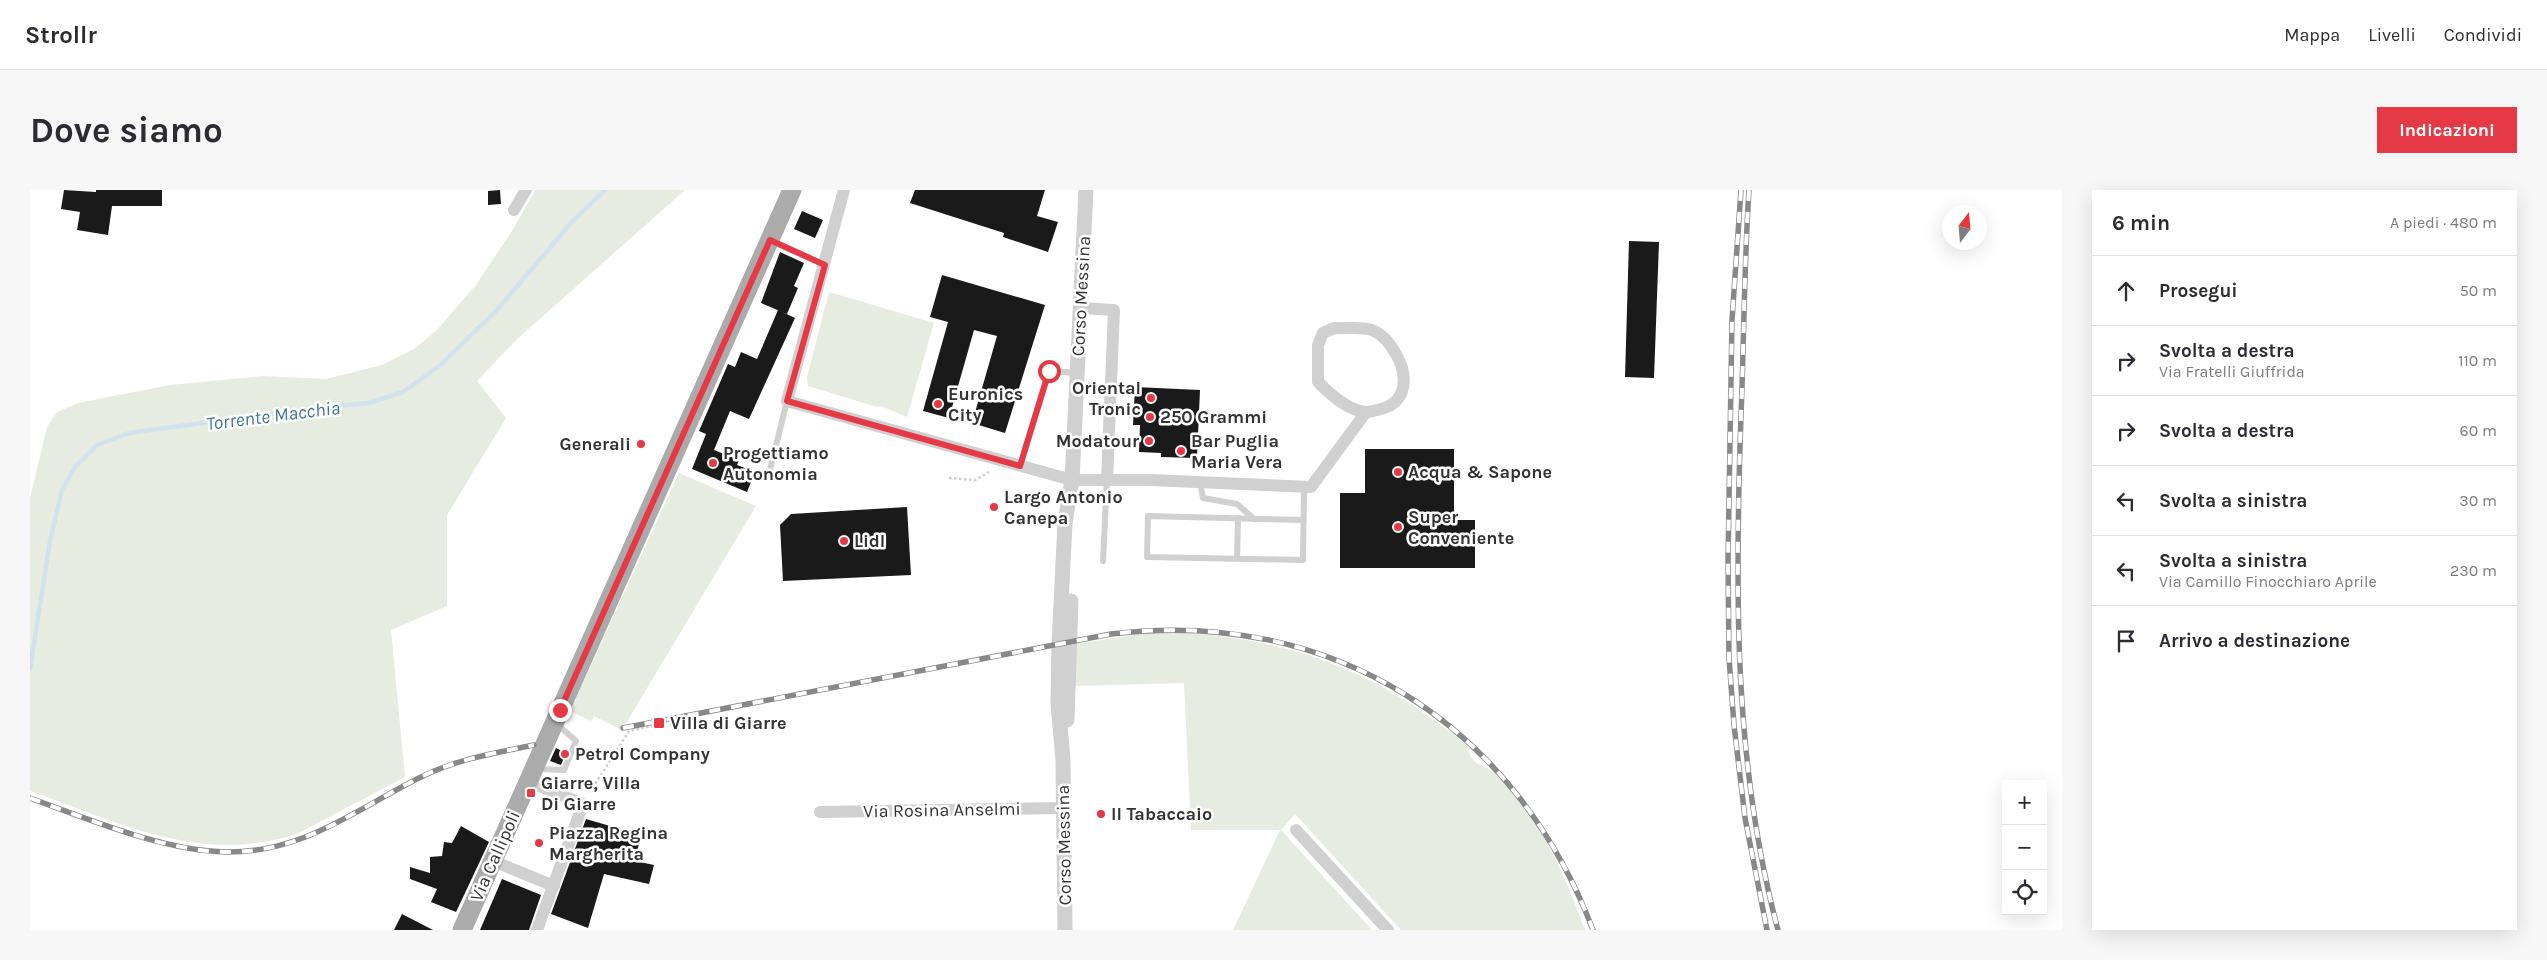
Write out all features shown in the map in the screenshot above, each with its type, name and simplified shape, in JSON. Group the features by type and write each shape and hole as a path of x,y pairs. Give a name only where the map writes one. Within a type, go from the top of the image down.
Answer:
{"main road":[{"name":"Via Callipoli","path":"462,930 792,190"}],"street":[{"path":"514,210 526,190"},
{"path":"844,190 787,401 1020,466 1071,486 1107,480 1311,487 1366,412 1390,406 1401,396 1405,382 1403,366 1390,344 1382,335 1370,329 1334,328 1323,333 1318,345 1316,368 1318,382 1347,405 1366,412"},
{"name":"Corso Messina","path":"1065,930 1063,760 1058,704 1059,644 1065,523 1071,486 1078,373 1086,190"},
{"path":"1081,308 1114,310 1107,480"},
{"path":"530,775 583,804 537,930"},
{"name":"Via Rosina Anselmi","path":"820,812 1064,808"},
{"path":"1296,830 1388,930"},
{"path":"493,861 554,886"}],"lane":[{"path":"770,240 825,265"},
{"path":"1020,466 1049,371 1078,373"},
{"path":"768,478 787,401"},
{"path":"1103,561 1107,480"},
{"path":"1200,482 1203,498 1237,504 1254,519"},
{"path":"1304,486 1304,520 1303,560 1147,557 1148,516 1304,520"},
{"path":"1237,559 1238,518"},
{"path":"530,775 564,770 576,741 554,721"}],"path":[{"path":"949,478 975,480 987,472 996,472"},
{"path":"583,804 629,731 656,725"}],"shaded area":[{"path":"535,190 685,190 516,340 477,381 506,418 447,515 447,606 391,630 405,777 297,834 261,842 226,845 193,842 161,836 129,827 30,791 30,498 47,427 57,412 78,403 170,385 263,376 326,379 382,365 414,349 436,331 475,286 514,228"},
{"path":"829,292 934,323 907,417 881,406 877,407 808,386 807,377"},
{"path":"679,473 756,506 622,730 594,716 591,721 570,711"},
{"path":"1155,632 1191,633 1262,643 1330,663 1363,677 1394,694 1441,725 1467,746 1473,760 1498,776 1523,806 1545,839 1563,875 1585,930 1401,930 1295,814 1281,830 1372,930 1233,930 1280,830 1191,830 1184,683 1074,686 1074,644"}],"building":[{"path":"64,190 96,192 96,190 162,190 162,206 112,206 108,235 77,230 80,212 61,209"},
{"path":"500,190 501,204 488,205 488,191"},
{"path":"915,190 1045,190 1037,216 1058,222 1048,252 1003,237 1004,233 910,203"},
{"path":"802,211 823,220 815,238 794,229"},
{"path":"1629,241 1659,242 1654,378 1625,377"},
{"path":"780,252 804,263 794,286 798,288 787,314 761,303"},
{"path":"942,275 1045,305 1005,433 972,423 997,336 974,330 949,418 923,411 948,322 930,317"},
{"path":"778,310 795,318 749,419 730,411 714,450 739,460 737,465 755,472 747,492 692,469 706,434 699,431 728,364 735,367 741,352 757,359"},
{"path":"1135,387 1200,390 1197,458 1161,457 1161,453 1139,452 1140,425 1133,425"},
{"path":"1365,449 1454,449 1454,520 1475,520 1475,568 1340,568 1340,493 1365,493"},
{"path":"907,507 911,575 783,581 780,525 791,514"},
{"path":"556,748 566,753 561,765 550,761"},
{"path":"586,819 641,835 635,861 654,865 649,884 604,874 588,928 551,914"},
{"path":"461,826 489,842 456,912 431,902 437,889 410,879 410,867 430,873 430,857 442,856 444,842 452,843"},
{"path":"502,879 541,895 529,930 480,930"},
{"path":"402,914 433,930 394,930"}],"waterway":[{"name":"Torrente Macchia","path":"30,669 50,541 62,490 75,467 97,445 129,433 312,408 369,403 403,392 438,367 497,310 570,224 605,190"}],"railway":[{"path":"1741,190 1732,320 1728,561 1729,658 1734,725 1745,818 1767,930"},
{"path":"1749,190 1739,480 1738,610 1740,674 1752,803 1763,867 1778,930"},
{"path":"623,728 1111,634 1192,631 1268,640 1340,661 1405,695 1464,739 1516,793 1559,857 1593,930"},
{"path":"30,798 101,824 177,846 226,852 254,850 280,845 305,837 328,827 421,777 448,766 476,757 534,745"}],"place":[{"name":"Oriental Tronic","path":"1151,398"},
{"name":"Euronics City","path":"938,404"},
{"name":"250 Grammi","path":"1150,417"},
{"name":"Modatour","path":"1149,441"},
{"name":"Generali","path":"641,444"},
{"name":"Bar Puglia Maria Vera","path":"1181,451"},
{"name":"Progettiamo Autonomia","path":"713,463"},
{"name":"Acqua & Sapone","path":"1398,472"},
{"name":"Largo Antonio Canepa","path":"994,507"},
{"name":"Super Conveniente","path":"1398,527"},
{"name":"Lidl","path":"844,541"},
{"name":"Villa di Giarre","path":"659,723"},
{"name":"Petrol Company","path":"565,754"},
{"name":"Giarre, Villa Di Giarre","path":"531,793"},
{"name":"Il Tabaccaio","path":"1101,814"},
{"name":"Piazza Regina Margherita","path":"539,843"}],"route":[{"path":"560,710 770,240 825,265 787,401 1020,466 1049,371"}]}
